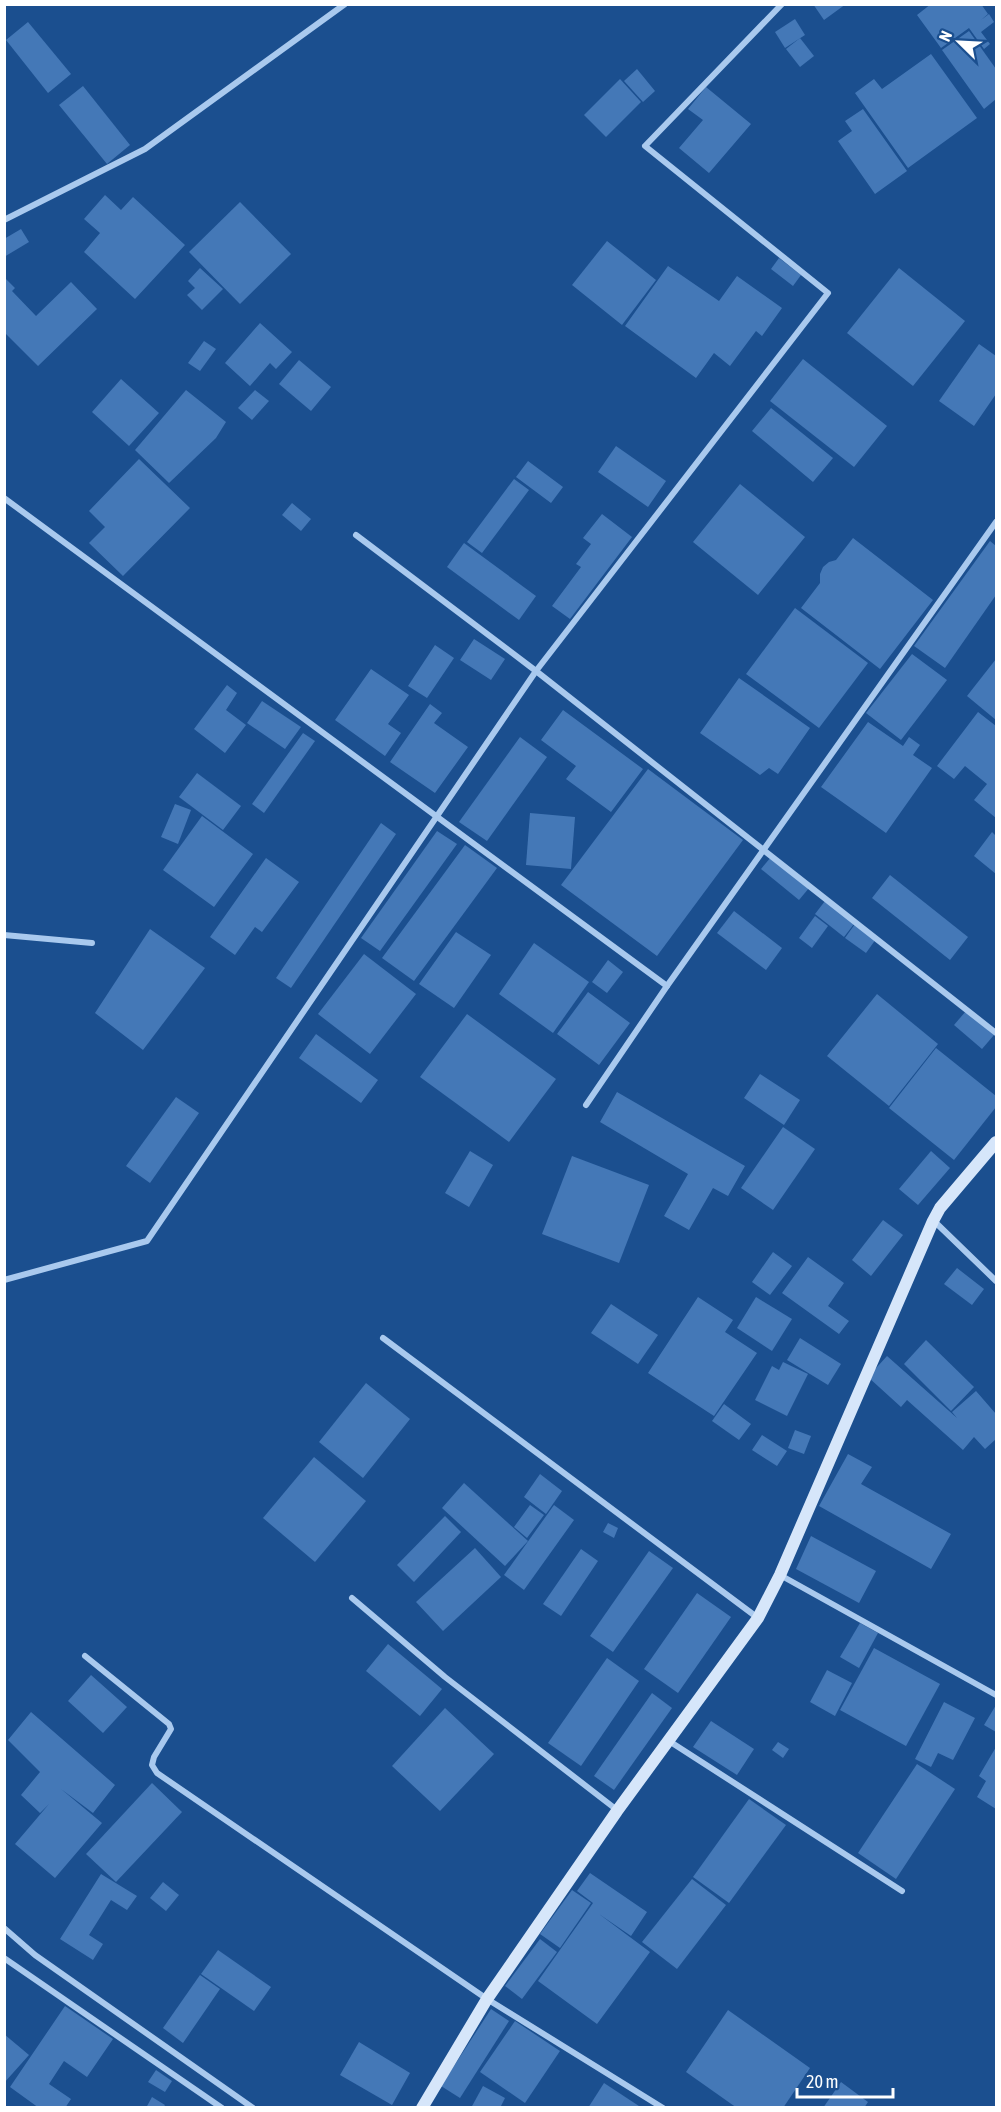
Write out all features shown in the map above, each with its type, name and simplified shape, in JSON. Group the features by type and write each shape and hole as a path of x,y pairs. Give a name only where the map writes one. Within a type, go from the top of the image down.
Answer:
{"street":[{"path":"4,220 145,149 345,4"},
{"path":"4,1280 147,1241 536,671 828,293 645,146 782,4"},
{"path":"4,498 667,986"},
{"path":"586,1105 667,986 996,522"},
{"path":"356,535 536,671 996,1033"},
{"path":"4,935 92,943"},
{"path":"422,2108 487,1999 617,1811 758,1618 780,1575 933,1221 940,1208 996,1142"},
{"path":"933,1221 996,1281"},
{"path":"383,1338 758,1618"},
{"path":"780,1575 996,1695"},
{"path":"352,1598 445,1677 617,1811"},
{"path":"85,1656 169,1724 171,1729 154,1756 152,1766 157,1773 487,1999 663,2108"},
{"path":"668,1741 902,1891"},
{"path":"4,1928 35,1955 253,2108"},
{"path":"4,1958 222,2108"}],"building":[{"path":"813,4 846,4 824,20"},
{"path":"931,4 981,4 988,14 981,20 989,14 994,22 981,32 990,44 984,49 969,28 941,48 917,15"},
{"path":"795,19 805,35 785,48 775,32"},
{"path":"28,22 71,74 48,93 6,40"},
{"path":"969,31 996,69 996,99 984,109 942,50"},
{"path":"800,38 814,56 800,67 786,49"},
{"path":"931,54 977,118 908,168 855,93 874,79 882,89"},
{"path":"637,69 655,91 643,102 624,81"},
{"path":"620,79 641,102 606,137 584,115"},
{"path":"83,86 130,145 107,164 59,105"},
{"path":"706,87 751,124 709,173 679,148 703,120 688,109"},
{"path":"863,109 907,171 875,194 838,141 852,131 845,121"},
{"path":"105,195 121,210 133,197 185,245 135,299 84,252 100,233 84,219"},
{"path":"240,202 291,254 240,304 189,252"},
{"path":"21,229 29,242 4,257 4,239"},
{"path":"607,241 656,280 622,325 572,285"},
{"path":"779,258 801,275 793,286 771,269"},
{"path":"668,266 719,301 737,276 782,308 762,336 756,331 730,366 714,353 696,378 625,326"},
{"path":"200,268 223,289 202,310 187,295 195,288 188,281"},
{"path":"899,268 965,321 913,386 847,333"},
{"path":"4,277 15,288 12,291 36,316 71,282 97,309 38,366 4,332"},
{"path":"260,323 292,352 276,369 270,363 250,386 225,363"},
{"path":"204,341 216,349 200,371 188,363"},
{"path":"979,344 996,356 996,394 974,426 939,401"},
{"path":"803,359 887,426 854,467 770,401"},
{"path":"299,360 331,387 311,411 279,384"},
{"path":"121,379 159,413 129,446 92,412"},
{"path":"186,390 226,422 216,438 169,483 135,450"},
{"path":"255,390 269,401 252,420 238,408"},
{"path":"771,408 833,458 813,482 752,431"},
{"path":"616,446 666,481 648,507 598,472"},
{"path":"139,459 190,508 123,576 89,543 105,527 89,511"},
{"path":"528,461 563,487 551,503 516,477"},
{"path":"514,479 529,490 482,553 467,542"},
{"path":"740,484 805,537 758,595 693,542"},
{"path":"292,503 311,519 301,531 282,515"},
{"path":"602,514 632,537 570,619 552,606 581,567 576,564 591,544 583,538"},
{"path":"853,538 933,600 880,669 801,608 820,583 823,567 836,560"},
{"path":"990,541 996,546 996,595 945,668 914,646"},
{"path":"464,543 536,596 519,620 447,567"},
{"path":"795,608 868,663 819,728 746,674"},
{"path":"474,639 505,659 491,680 460,660"},
{"path":"435,645 454,658 427,698 408,686"},
{"path":"912,654 947,680 901,740 866,713"},
{"path":"996,659 996,720 967,696"},
{"path":"371,669 409,695 388,724 401,733 385,756 335,720"},
{"path":"739,678 810,728 778,774 769,768 760,775 700,733"},
{"path":"227,685 237,693 226,710 246,725 225,753 194,729"},
{"path":"262,701 301,727 285,749 247,723"},
{"path":"430,704 442,713 434,723 468,747 435,793 390,762"},
{"path":"563,710 643,769 611,812 566,779 576,766 541,740"},
{"path":"978,712 996,726 996,818 974,800 987,784 965,766 954,779 937,766"},
{"path":"868,722 903,746 909,737 920,745 913,755 932,768 886,833 821,787"},
{"path":"303,733 315,741 264,813 252,804"},
{"path":"520,737 547,757 487,841 459,822"},
{"path":"648,769 743,840 657,956 561,885"},
{"path":"197,773 241,806 223,830 179,797"},
{"path":"175,804 191,810 178,844 161,837"},
{"path":"530,813 575,817 571,869 526,865"},
{"path":"202,816 253,854 214,907 163,870"},
{"path":"381,823 396,834 291,988 276,978"},
{"path":"437,831 457,844 380,951 361,938"},
{"path":"992,832 996,836 996,874 974,856"},
{"path":"465,845 497,868 414,981 382,958"},
{"path":"771,857 809,888 799,900 761,869"},
{"path":"266,858 299,882 262,932 255,927 235,955 210,937"},
{"path":"890,875 968,937 950,960 872,898"},
{"path":"825,901 854,924 844,937 815,914"},
{"path":"734,911 782,948 766,970 717,933"},
{"path":"815,916 828,926 812,948 799,938"},
{"path":"855,924 876,939 866,953 845,938"},
{"path":"150,929 205,968 143,1050 95,1013"},
{"path":"456,932 491,955 454,1008 419,984"},
{"path":"534,943 589,982 553,1033 499,994"},
{"path":"364,954 416,994 370,1054 318,1014"},
{"path":"608,960 623,972 607,993 592,982"},
{"path":"588,992 630,1023 599,1065 557,1034"},
{"path":"877,994 938,1044 889,1106 827,1056"},
{"path":"966,1011 994,1035 982,1049 954,1025"},
{"path":"467,1014 556,1079 509,1142 420,1077"},
{"path":"316,1034 378,1080 361,1103 299,1058"},
{"path":"936,1048 996,1096 996,1107 954,1160 889,1108"},
{"path":"760,1074 800,1100 784,1125 744,1098"},
{"path":"617,1092 745,1166 728,1196 713,1188 689,1230 664,1216 688,1174 600,1122"},
{"path":"176,1097 199,1113 150,1183 126,1166"},
{"path":"783,1127 815,1149 773,1210 741,1188"},
{"path":"470,1151 493,1165 469,1207 445,1193"},
{"path":"931,1151 950,1168 918,1205 899,1189"},
{"path":"572,1156 649,1185 619,1263 542,1234"},
{"path":"883,1220 903,1235 871,1276 852,1260"},
{"path":"773,1252 792,1266 770,1295 752,1282"},
{"path":"808,1257 844,1283 828,1306 849,1321 839,1334 782,1293"},
{"path":"957,1268 984,1289 972,1305 944,1284"},
{"path":"698,1297 733,1320 725,1332 757,1353 714,1416 648,1373"},
{"path":"756,1297 792,1319 772,1351 737,1328"},
{"path":"611,1304 658,1335 638,1364 591,1333"},
{"path":"800,1338 841,1364 828,1385 787,1360"},
{"path":"926,1340 974,1387 951,1411 904,1364"},
{"path":"887,1356 957,1418 952,1412 976,1391 996,1414 996,1439 985,1449 974,1437 963,1450 907,1400 901,1407 868,1377"},
{"path":"783,1362 808,1374 787,1416 755,1400 772,1366 779,1370"},
{"path":"366,1383 410,1419 363,1478 319,1442"},
{"path":"724,1404 751,1424 739,1440 712,1421"},
{"path":"795,1430 811,1436 804,1454 788,1448"},
{"path":"762,1435 787,1451 777,1466 752,1450"},
{"path":"848,1454 872,1467 861,1484 951,1534 931,1569 819,1506"},
{"path":"314,1457 366,1501 315,1562 263,1518"},
{"path":"540,1474 562,1491 546,1514 524,1497"},
{"path":"464,1483 528,1541 505,1566 442,1508"},
{"path":"530,1505 544,1515 527,1538 514,1527"},
{"path":"554,1505 574,1520 524,1590 504,1575"},
{"path":"445,1516 461,1532 414,1582 397,1565"},
{"path":"608,1523 618,1528 614,1538 603,1532"},
{"path":"811,1536 876,1571 859,1603 796,1569"},
{"path":"475,1548 501,1577 443,1631 416,1602"},
{"path":"581,1549 598,1561 561,1616 543,1604"},
{"path":"649,1551 673,1568 613,1652 590,1636"},
{"path":"697,1593 731,1617 678,1693 644,1669"},
{"path":"860,1623 878,1633 859,1668 840,1657"},
{"path":"388,1644 442,1689 420,1716 366,1671"},
{"path":"874,1648 940,1684 906,1746 840,1710"},
{"path":"607,1658 639,1681 581,1766 548,1743"},
{"path":"827,1670 852,1683 835,1716 810,1702"},
{"path":"91,1675 127,1707 103,1733 68,1701"},
{"path":"652,1693 672,1708 614,1790 594,1776"},
{"path":"944,1702 975,1718 953,1760 938,1753 931,1767 915,1759"},
{"path":"996,1705 996,1732 984,1725"},
{"path":"445,1708 494,1754 440,1811 392,1766"},
{"path":"31,1712 115,1785 93,1813 61,1789 102,1823 55,1878 15,1844 49,1804 40,1813 21,1795 40,1772 8,1740"},
{"path":"711,1721 754,1749 737,1775 693,1747"},
{"path":"778,1742 789,1749 783,1758 772,1750"},
{"path":"996,1747 996,1809 977,1797 986,1781 979,1776"},
{"path":"917,1764 955,1789 896,1879 858,1853"},
{"path":"152,1783 182,1812 116,1882 86,1854"},
{"path":"749,1799 786,1825 729,1903 693,1877"},
{"path":"590,1873 647,1912 631,1936 599,1914 650,1952 597,2024 538,1981 593,1903 577,1891"},
{"path":"101,1874 137,1896 127,1910 111,1900 89,1935 103,1944 93,1960 60,1939"},
{"path":"692,1879 726,1905 677,1969 642,1942"},
{"path":"163,1882 179,1895 166,1911 150,1898"},
{"path":"572,1890 591,1903 560,1948 540,1934"},
{"path":"540,1939 557,1952 522,1999 505,1986"},
{"path":"218,1950 271,1987 254,2011 201,1974"},
{"path":"200,1975 220,1989 183,2043 163,2028"},
{"path":"65,2006 113,2039 87,2077 64,2061 49,2084 71,2099 65,2108 39,2108 10,2087"},
{"path":"491,2009 509,2021 460,2098 441,2086"},
{"path":"728,2010 810,2068 783,2108 737,2108 686,2072"},
{"path":"515,2021 560,2051 525,2103 480,2072"},
{"path":"4,2034 29,2055 4,2083"},
{"path":"359,2042 410,2073 392,2105 340,2075"},
{"path":"156,2070 172,2081 165,2092 148,2082"},
{"path":"841,2082 868,2102 864,2108 823,2108"},
{"path":"604,2083 642,2108 588,2108"},
{"path":"483,2086 505,2098 500,2108 471,2108"},
{"path":"152,2097 165,2105 163,2108 146,2108"}]}
